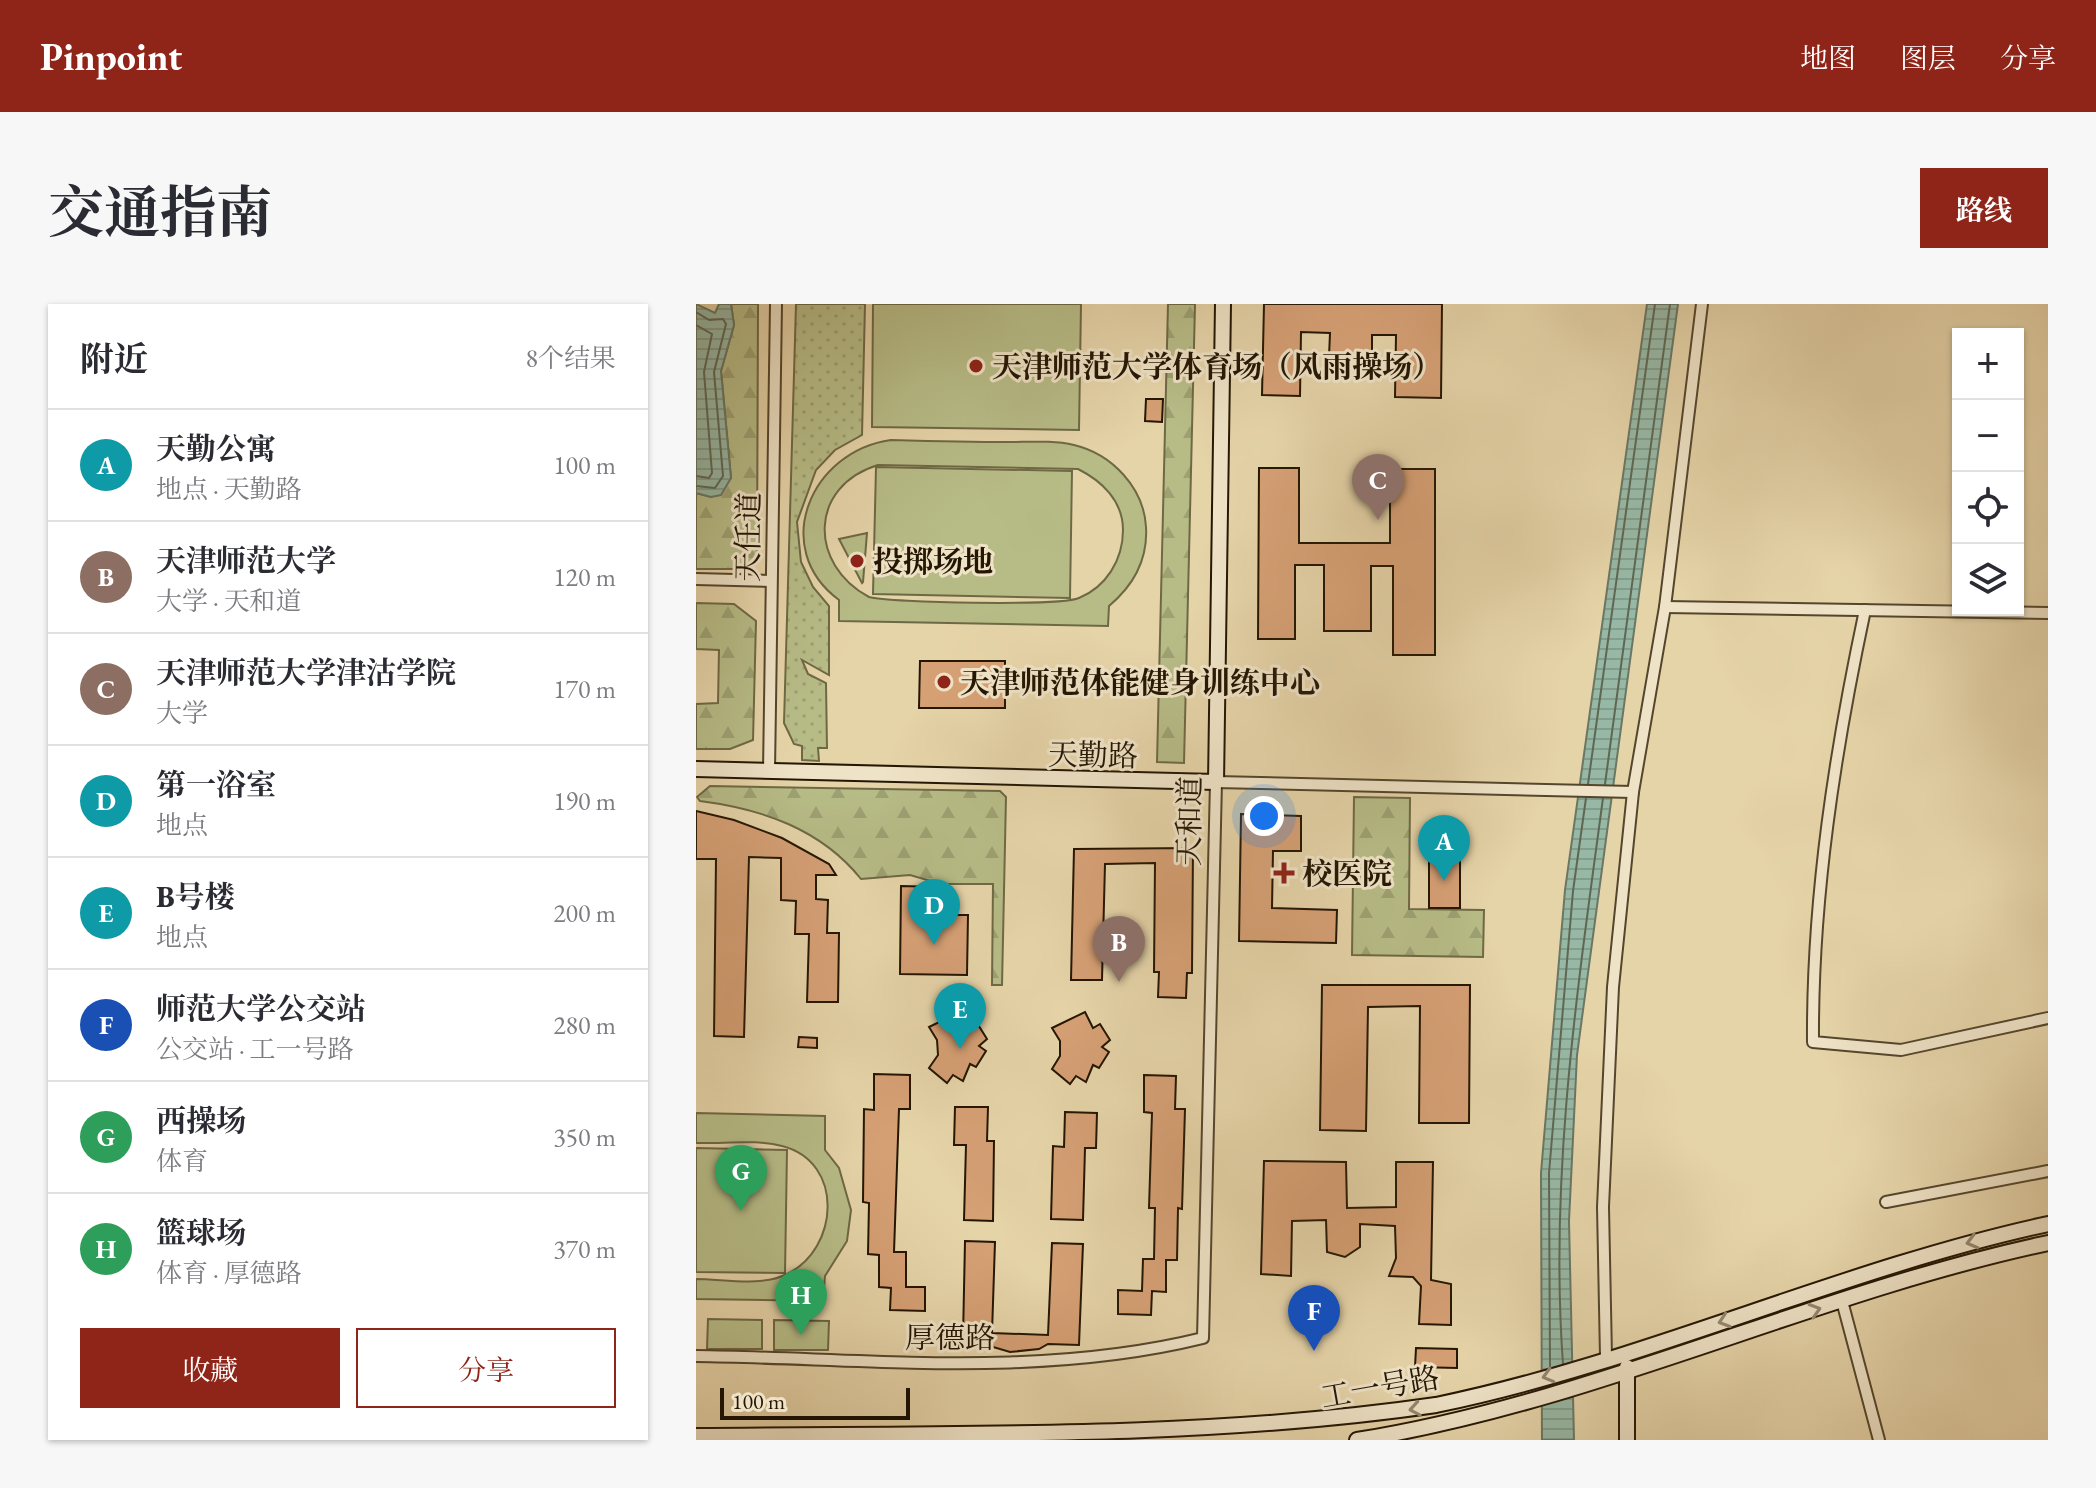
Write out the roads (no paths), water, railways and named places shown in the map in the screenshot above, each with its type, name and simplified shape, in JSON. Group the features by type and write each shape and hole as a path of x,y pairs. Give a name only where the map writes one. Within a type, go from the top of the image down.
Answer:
{"main road":[{"name":"天和道","path":"1216,782 1223,304"},
{"name":"天勤路","path":"696,769 1045,781 1216,782"},
{"name":"工一号路","path":"696,1436 1048,1438 1285,1429 1424,1408 1579,1367 1942,1251 2048,1224"},
{"name":"工一号路","path":"1357,1440 1521,1405 1582,1388 1842,1301 2048,1243"},
{"path":"1626,1351 1627,1440"}],"street":[{"name":"天任道","path":"769,771 776,304"},
{"path":"1606,1357 1603,1207 1613,987 1633,792 1665,607 1702,304"},
{"path":"696,579 771,581"},
{"path":"1665,607 2048,613"},
{"path":"1865,610 1828,824 1813,978 1813,1042 1901,1050 2048,1018"},
{"name":"天勤路","path":"1216,782 1633,792"},
{"name":"天和道","path":"1203,1338 1216,782"},
{"path":"1886,1202 2048,1171"},
{"path":"1842,1301 1879,1440"},
{"name":"厚德路","path":"696,1356 948,1363 1067,1359 1166,1347 1203,1338"}],"water":[{"path":"696,304 715,313 719,304 731,304 734,325 721,371 731,478 721,495 711,497 696,493"},
{"path":"1647,304 1678,304 1577,1055 1569,1221 1574,1440 1542,1440 1541,1173 1565,890"}],"place":[{"name":"天津师范大学体育场（风雨操场）","path":"976,366"},
{"name":"天津师范大学津沽学院","path":"1378,520"},
{"name":"投掷场地","path":"857,561"},
{"name":"天津师范体能健身训练中心","path":"944,682"},
{"name":"校医院","path":"1284,873"},
{"name":"天勤公寓","path":"1444,881"},
{"name":"第一浴室","path":"934,945"},
{"name":"天津师范大学","path":"1119,982"},
{"name":"B号楼","path":"960,1049"},
{"name":"西操场","path":"741,1211"},
{"name":"篮球场","path":"801,1335"},
{"name":"师范大学公交站","path":"1314,1351"}]}
